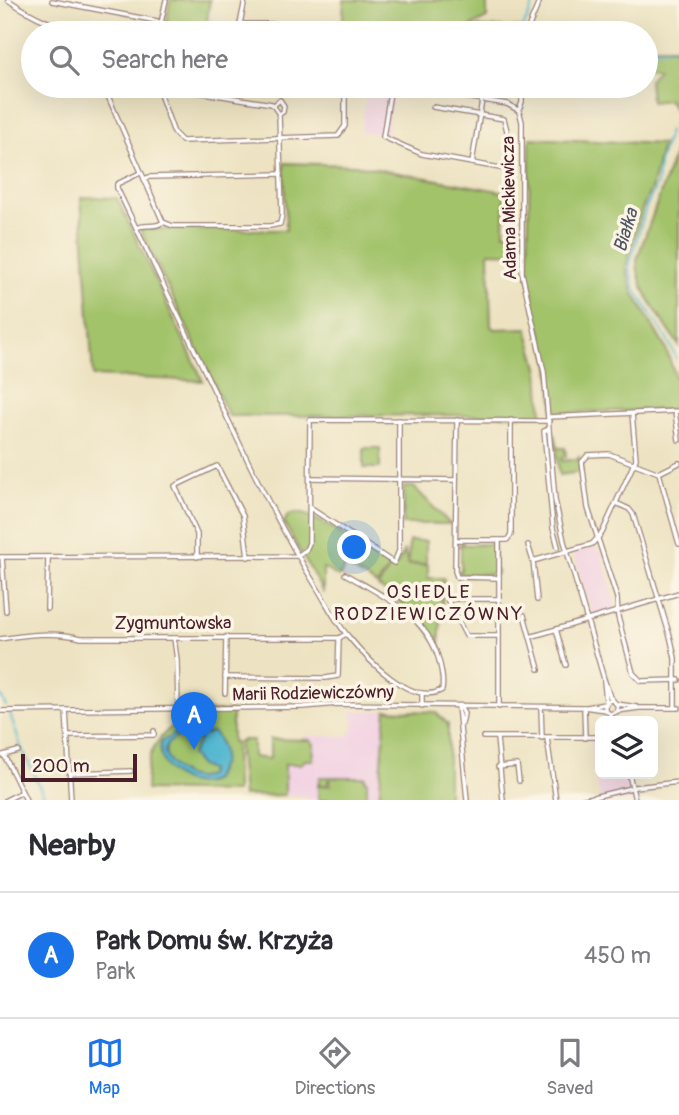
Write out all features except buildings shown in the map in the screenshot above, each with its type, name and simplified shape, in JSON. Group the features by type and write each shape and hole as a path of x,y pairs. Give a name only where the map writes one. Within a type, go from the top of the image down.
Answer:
{"street":[{"path":"8,0 41,21"},
{"path":"161,21 166,0"},
{"path":"241,21 245,0"},
{"path":"531,21 540,0"},
{"path":"52,1 156,21"},
{"path":"109,98 163,222 173,226 274,226 281,223 279,114 274,105"},
{"path":"163,98 179,140 335,136 341,134 345,126 345,98"},
{"path":"231,98 274,105"},
{"path":"389,98 383,137 425,155 506,169 506,120 433,107"},
{"path":"470,98 507,104 519,110"},
{"name":"Adama Mickiewicza","path":"522,98 519,110 522,125 522,273 543,365 555,500 560,527 612,701"},
{"path":"472,163 482,100"},
{"path":"274,105 277,101 283,102 284,110 279,114"},
{"path":"140,173 117,184 117,188 255,478 297,556 346,634 371,661 408,690 439,692 443,686 438,656 428,635 407,612 345,574"},
{"path":"143,180 149,177 281,174"},
{"path":"136,228 155,226 163,222"},
{"path":"6,611 1,557 297,556 306,550 309,543 310,420 511,420 677,412 679,440"},
{"path":"533,561 598,540 634,465 636,456 632,414"},
{"path":"310,508 394,563 399,551 399,420"},
{"path":"457,420 457,577 499,578"},
{"path":"456,539 507,540 511,535 511,420"},
{"name":"Adama Mickiewicza","path":"549,429 544,431 553,528 558,547"},
{"path":"677,680 643,681 635,676 617,598 588,508 583,460 587,456 605,453 659,473 679,463"},
{"path":"197,557 197,534 174,486 217,466 243,516 248,557"},
{"path":"659,473 679,544"},
{"path":"310,478 456,480"},
{"path":"616,503 633,514 674,640 677,708 639,708 610,714 605,710 606,703 612,701 639,708"},
{"path":"553,528 560,527"},
{"path":"499,540 499,707"},
{"path":"528,545 533,561 537,600"},
{"path":"47,609 48,557"},
{"path":"530,637 679,593"},
{"path":"499,599 451,599 448,603 466,636 499,636"},
{"path":"524,615 539,669"},
{"path":"556,629 566,665"},
{"path":"225,677 338,676 339,638 346,634"},
{"name":"Zygmuntowska","path":"0,639 32,635 81,638 339,638"},
{"path":"225,693 226,637"},
{"path":"174,638 178,709"},
{"name":"Adama Mickiewicza","path":"604,679 606,703"},
{"path":"422,693 422,706"},
{"name":"Marii Rodziewiczówny","path":"584,707 606,703"},
{"name":"Marii Rodziewiczówny","path":"0,711 307,707 338,704 584,707 605,710"},
{"path":"616,716 617,704"},
{"path":"459,706 464,714 462,726"},
{"path":"459,706 467,800"},
{"path":"464,714 473,707"},
{"path":"541,707 556,800"},
{"path":"584,707 585,738"},
{"path":"66,710 72,800"},
{"path":"68,736 154,735 154,731"},
{"path":"483,737 595,737"},
{"path":"497,737 503,800"},
{"path":"18,751 2,755 26,800"},
{"path":"498,767 517,765 519,781"},
{"path":"71,773 131,771"},
{"path":"630,779 635,800"},
{"path":"581,800 632,787 679,782"},
{"path":"6,800 22,792"},
{"path":"604,794 605,800"}],"shaded area":[{"path":"366,98 392,98 386,135 361,131"},
{"path":"594,547 602,552 616,608 593,616 574,553"},
{"path":"353,710 435,712 448,724 448,800 305,800 305,795 285,795 285,764 304,762 304,736 350,736 350,731 353,731"},
{"path":"595,736 595,777 591,737"},
{"path":"596,779 625,779 631,800 606,800 606,797 600,797"}],"green space":[{"path":"170,0 210,0 207,21 167,21"},
{"path":"344,0 487,0 487,18 481,21 343,21"},
{"path":"658,47 679,47 679,118 669,100 651,102 651,98 658,98"},
{"path":"491,98 516,98 509,101"},
{"path":"530,138 662,144 652,187 642,209 626,267 633,292 666,349 679,387 679,409 554,413 550,365 534,306 528,271"},
{"path":"679,141 679,346 646,294 637,259"},
{"path":"284,163 355,165 505,192 504,233 516,233 516,253 489,252 491,326 494,329 527,328 539,371 542,415 229,416 140,229 286,230"},
{"path":"81,197 117,198 203,381 93,376"},
{"path":"555,434 558,448 565,448 566,457 562,457 562,461 579,457 582,472 559,475"},
{"path":"364,448 380,448 380,468 364,468"},
{"path":"404,487 414,487 450,524 403,524"},
{"path":"296,513 331,527 389,568 377,585 346,566 339,577 323,568 323,592 284,523 288,515"},
{"path":"409,541 426,541 426,564 408,564"},
{"path":"463,542 463,545 494,542 497,574 460,575 458,571 461,571 461,546 458,546"},
{"path":"404,551 408,565 428,565 428,578 444,578 439,646 413,612 378,587 390,568 397,565"},
{"path":"386,710 435,712 448,724 448,800 379,800"},
{"path":"232,711 236,792 146,790 150,756 158,741 182,717 183,712"},
{"path":"270,739 310,740 314,744 313,760 305,760 301,764 285,764 285,795 243,796 238,742 253,740 253,757 270,759"},
{"path":"320,777 365,777 367,800 318,800 318,786 331,785 330,779 328,785 318,785"}],"water":[{"path":"188,725 205,734 216,734 223,757 214,780 194,783 176,776 163,762 161,742","holes":["190,730 200,738 191,755 200,766 210,770 208,776 195,778 177,769 166,755 166,750 171,741"]}],"waterway":[{"path":"526,21 535,0"},
{"path":"658,49 679,49"},
{"name":"Białka","path":"672,125 679,123"},
{"name":"Białka","path":"669,131 659,163 657,184 646,207 629,267 635,289 671,346 676,359"},
{"path":"0,695 6,706"},
{"path":"10,714 21,747 46,800"}],"place":[{"name":"Park Domu św. Krzyża","path":"194,750"}],"district":[{"name":"OSIEDLE RODZIEWICZÓWNY","path":"429,602"}]}
